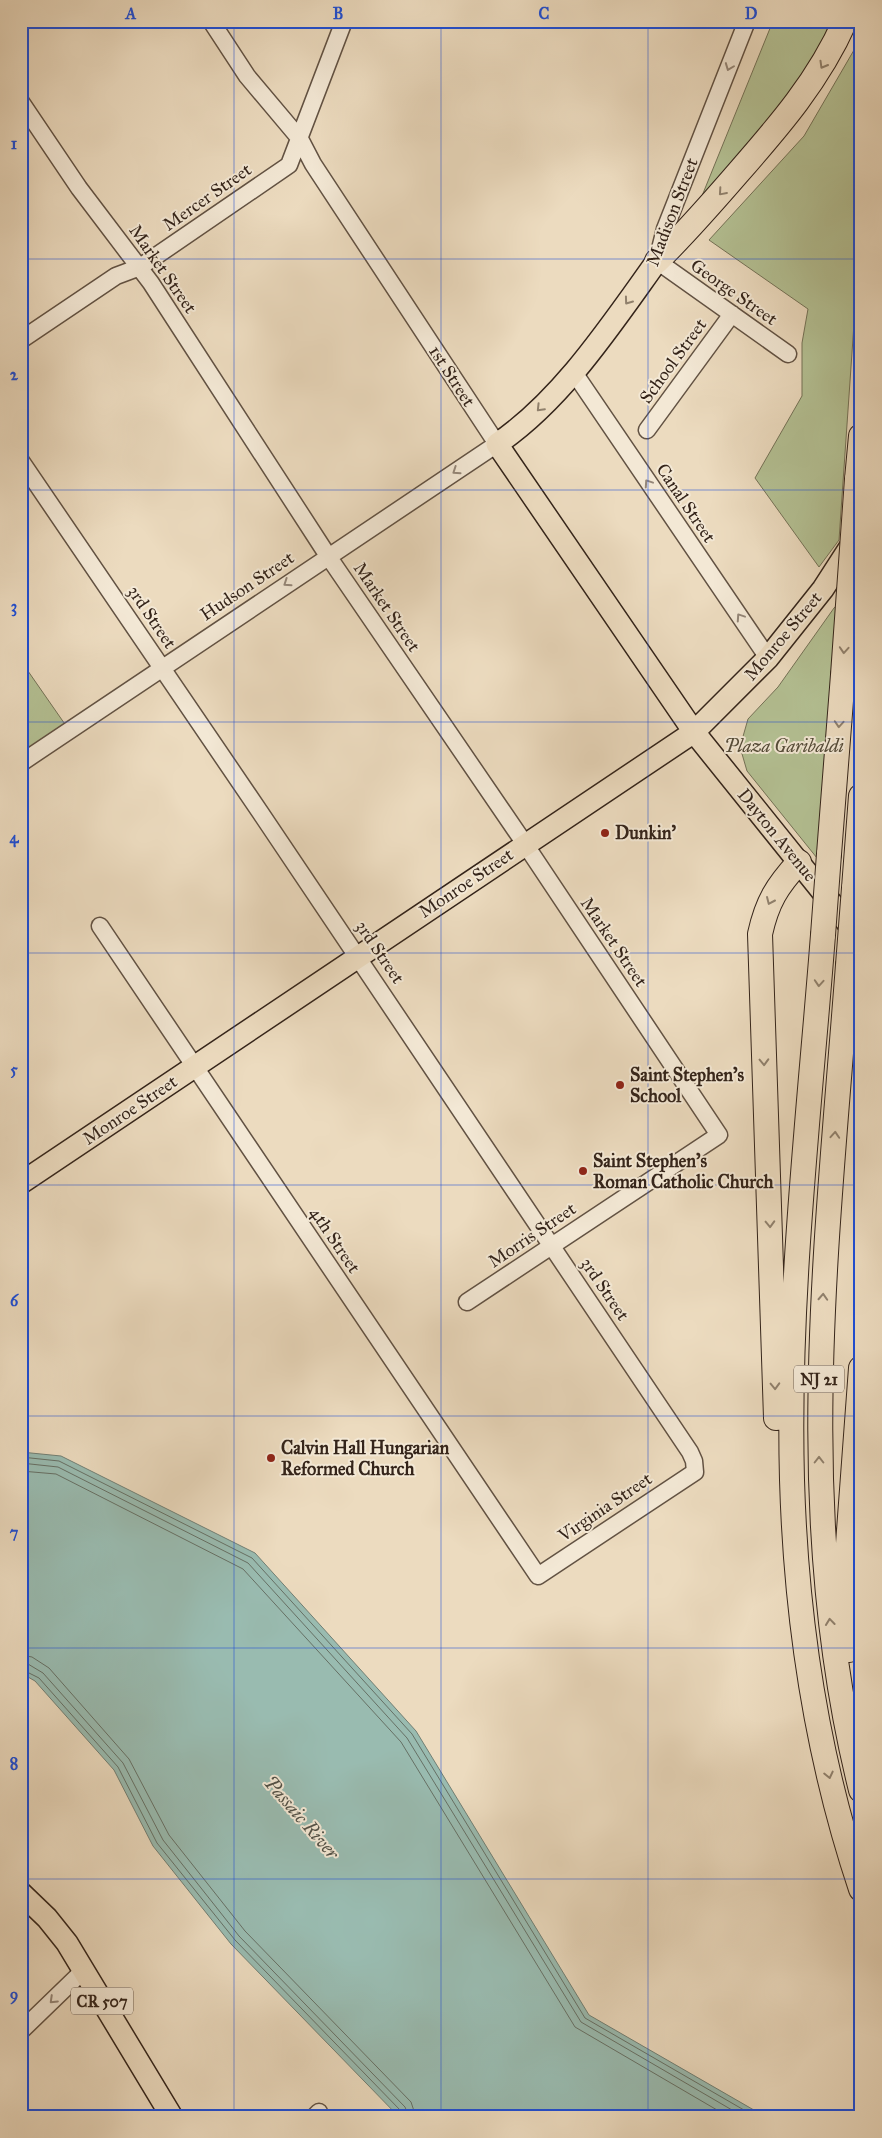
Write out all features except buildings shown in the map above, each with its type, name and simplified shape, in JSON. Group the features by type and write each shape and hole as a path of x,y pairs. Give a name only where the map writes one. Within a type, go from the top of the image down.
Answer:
{"highway":[{"path":"657,262 682,237 795,106 830,52 845,21"},
{"name":"NJ 21","path":"861,436 800,1229 791,1417 792,1481 799,1588 819,1727 839,1818 861,1889"},
{"name":"NJ 21","path":"861,796 821,1340 819,1480 831,1631 846,1722 861,1790"},
{"path":"799,862 772,895 760,934 760,953 778,1484 787,1584 795,1633 819,1727"},
{"path":"861,1368 846,1579 848,1640 861,1724"}],"main road":[{"name":"Madison Street","path":"497,444 520,428 573,371 657,262"},
{"name":"1st Street","path":"497,444 694,732"},
{"name":"Monroe Street","path":"21,1183 358,955 694,732 768,658 823,589 861,530"},
{"name":"Dayton Avenue","path":"694,732 861,939"},
{"name":"CR 507","path":"21,1893 47,1918 84,1970 172,2117"}],"street":[{"name":"1st Street","path":"211,21 247,76 300,139 313,164 497,444"},
{"name":"Mercer Street","path":"21,340 116,276 140,268 289,165 332,48 344,21"},
{"name":"Madison Street","path":"657,262 665,228 747,21"},
{"name":"Market Street","path":"21,102 80,188 140,268 328,556 525,844 719,1135"},
{"name":"George Street","path":"657,262 788,354"},
{"name":"School Street","path":"647,430 732,314"},
{"name":"Canal Street","path":"573,371 768,658"},
{"name":"Hudson Street","path":"21,763 497,444"},
{"name":"3rd Street","path":"21,460 358,955 690,1452 694,1461 695,1472"},
{"name":"4th Street","path":"100,926 193,1067 538,1576"},
{"name":"Morris Street","path":"467,1302 719,1135"},
{"name":"Virginia Street","path":"538,1576 695,1472"},
{"path":"21,2030 84,1970"}],"green space":[{"path":"773,21 833,21 822,53 693,218"},
{"path":"861,38 861,223 839,540 819,567 755,478 802,396 802,343 808,309 709,240 804,136"},
{"name":"Plaza Garibaldi","path":"861,579 861,657 833,697 817,858 747,771 740,747 748,719 778,687 834,608"},
{"path":"21,661 69,730 21,762"}],"water":[{"name":"Passaic River","path":"21,1452 61,1456 255,1553 416,1731 589,2015 766,2117 399,2117 231,1944 153,1846 114,1770 35,1681 21,1673"}],"place":[{"name":"Dunkin'","path":"605,833"},
{"name":"Saint Stephen's School","path":"620,1085"},
{"name":"Saint Stephen's Roman Catholic Church","path":"583,1171"},
{"name":"Calvin Hall Hungarian Reformed Church","path":"271,1458"}]}
